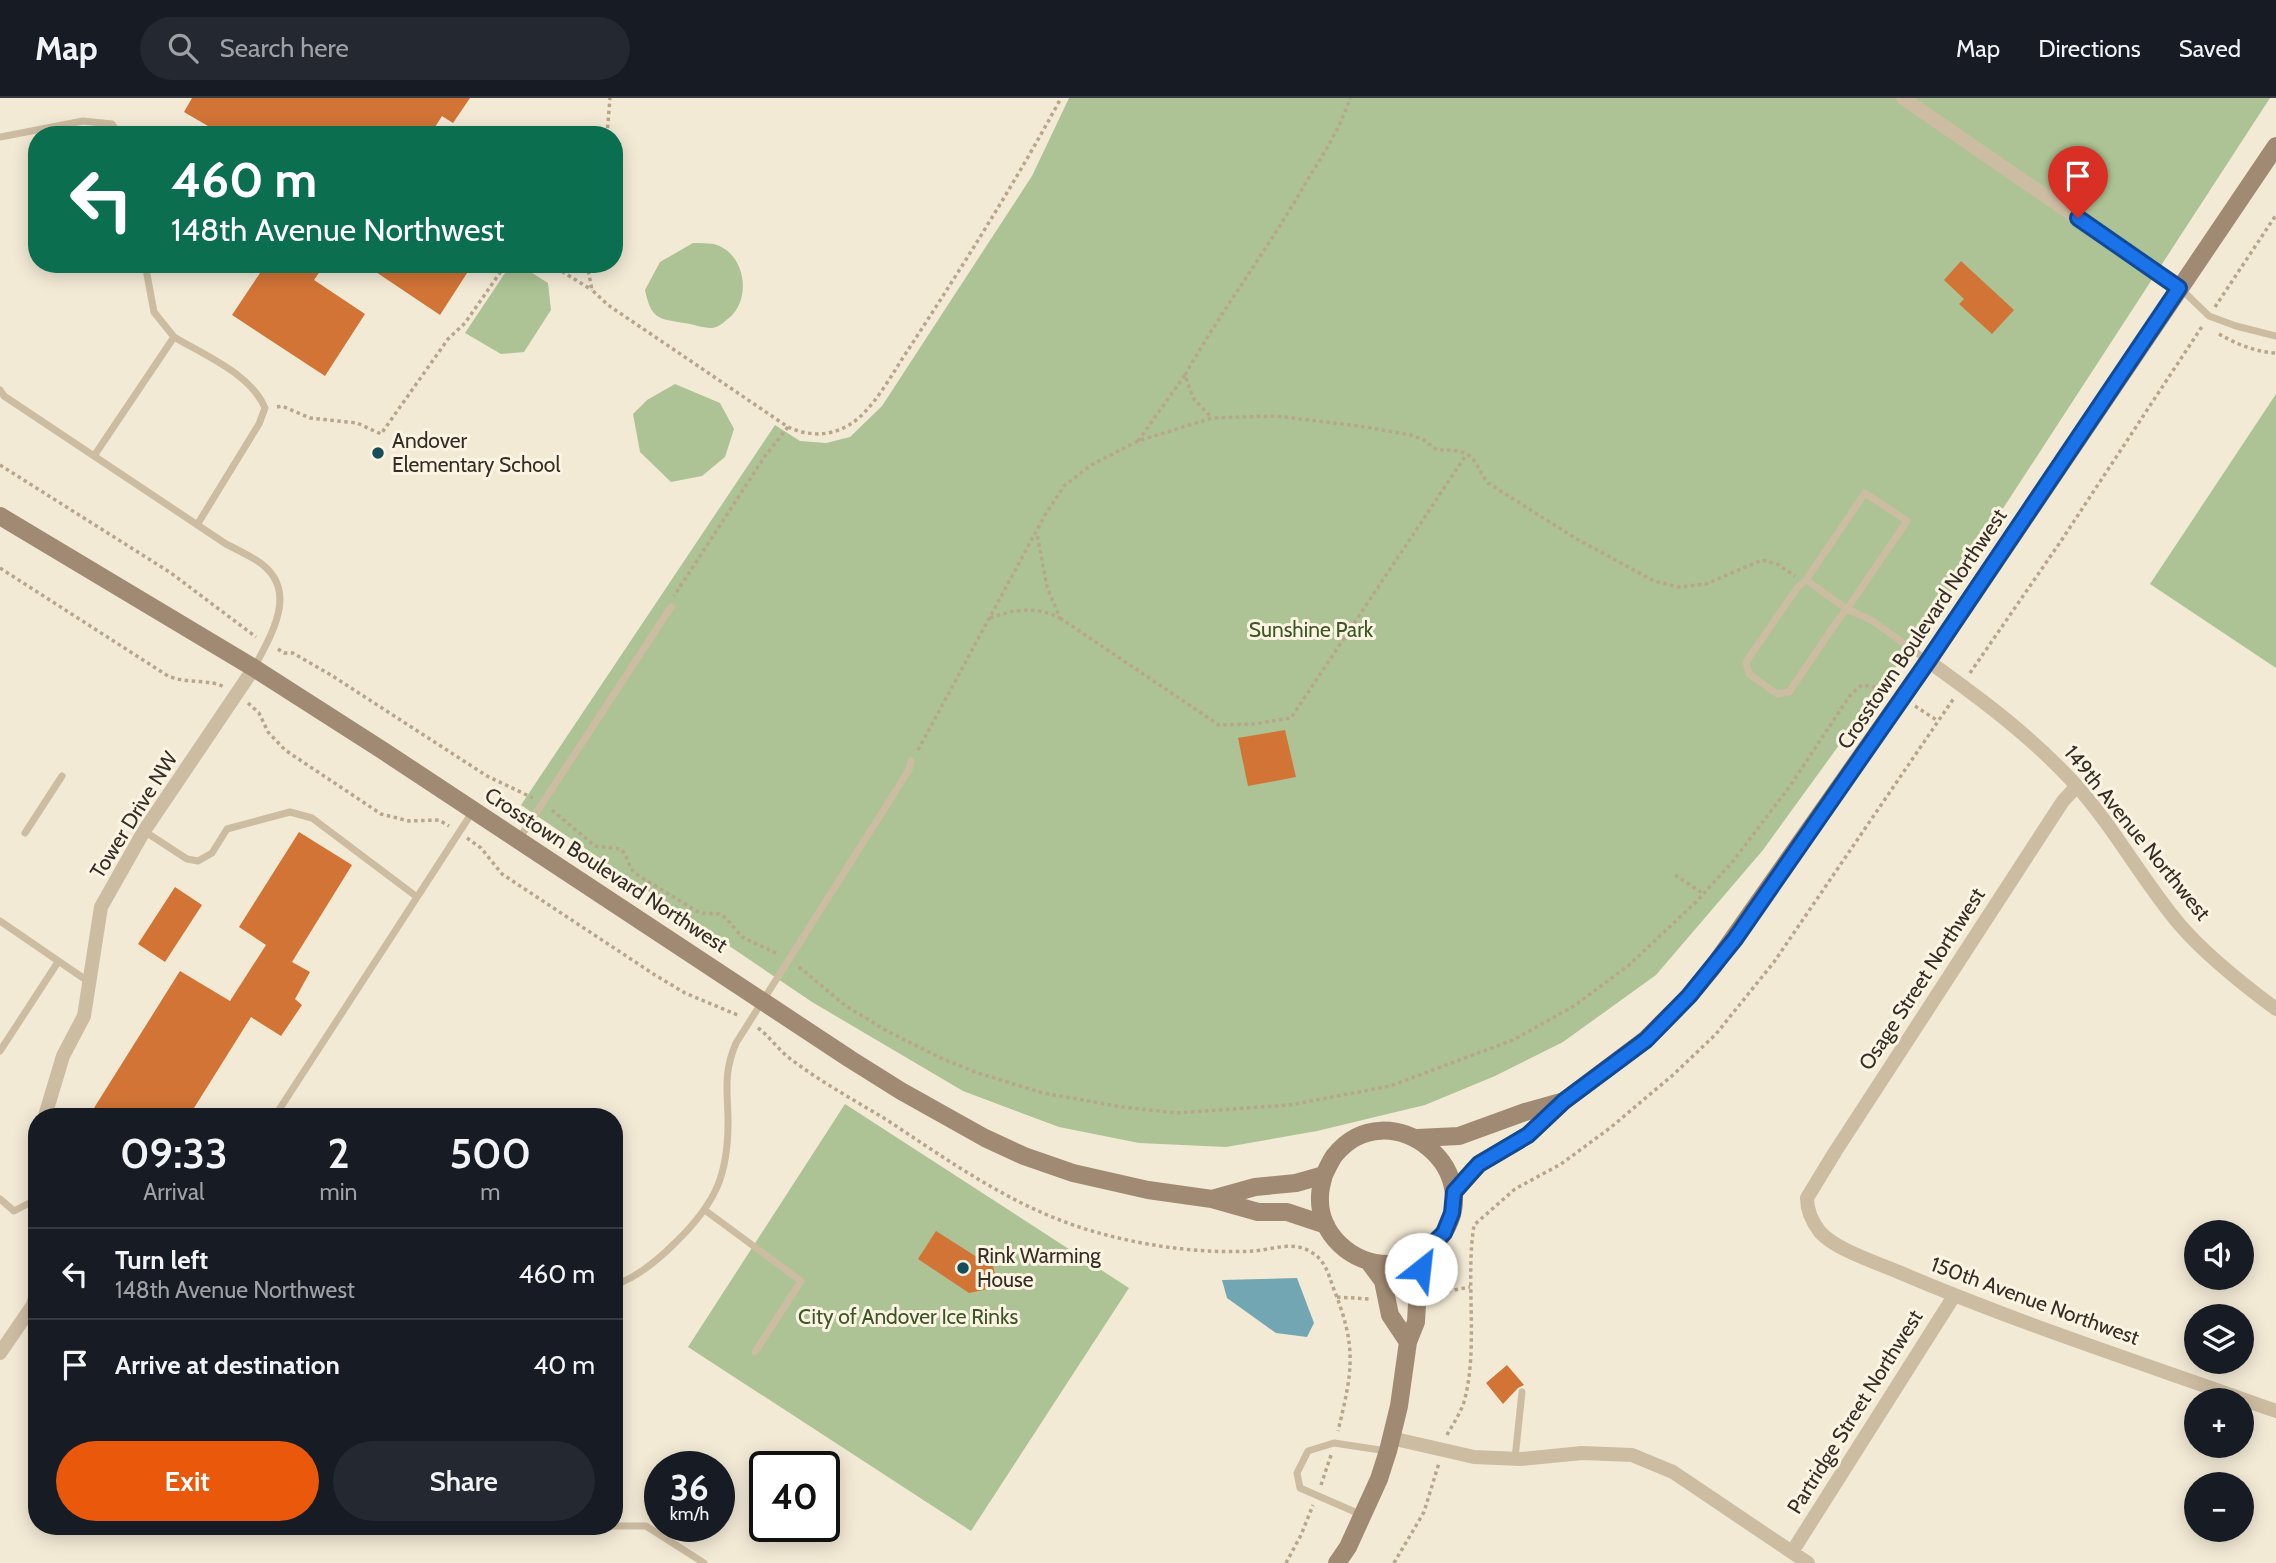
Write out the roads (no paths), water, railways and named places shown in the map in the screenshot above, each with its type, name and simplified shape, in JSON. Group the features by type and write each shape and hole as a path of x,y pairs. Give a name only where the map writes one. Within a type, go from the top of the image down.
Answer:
{"street":[{"path":"1903,98 2179,288"},
{"name":"Crosstown Boulevard Northwest","path":"1369,1262 1390,1265 1411,1260 1424,1252 1444,1233 1452,1213 1454,1192 1479,1164 1528,1135 1564,1101 1646,1040 1713,967 1928,661 2276,146"},
{"name":"Crosstown Boulevard Northwest","path":"0,516 254,668 901,1091 985,1138 1014,1152 1073,1173 1212,1199 1258,1213 1287,1212 1326,1225"},
{"name":"149th Avenue Northwest","path":"1928,661 2007,718 2077,786 2181,926 2245,986 2276,1009"},
{"name":"Tower Drive NW","path":"47,1108 63,1056 85,1016 102,907 144,831 254,668"},
{"name":"Osage Street Northwest","path":"1807,1198 2063,801 2077,786"},
{"name":"Crosstown Boulevard Northwest","path":"1212,1199 1255,1187 1296,1183 1324,1175 1335,1155 1352,1140 1373,1132 1395,1131 1417,1138 1459,1136 1564,1101"},
{"path":"1417,1138 1435,1152 1448,1170 1454,1192"},
{"path":"1324,1175 1320,1197 1326,1225 1349,1253 1369,1262 1383,1281 1390,1315 1408,1342"},
{"name":"150th Avenue Northwest","path":"1807,1198 1811,1217 1821,1233 1844,1248 1954,1296 2276,1411"},
{"path":"1337,1563 1380,1479 1399,1406 1408,1342 1416,1321 1424,1252"},
{"name":"Partridge Street Northwest","path":"1791,1552 1954,1296"},
{"path":"0,1353 28,1312"},
{"path":"1389,1445 1466,1456 1515,1459 1582,1453 1632,1455 1673,1472 1808,1563"}],"lane":[{"path":"57,126 83,121 113,126"},
{"path":"0,137 28,132"},
{"path":"147,273 154,312 174,337 235,374 261,398 265,408 259,424 197,525"},
{"path":"2179,288 2209,316 2236,327 2276,336"},
{"path":"94,456 174,337"},
{"path":"0,390 4,396 197,525 258,561 272,576 280,592 276,624 254,668"},
{"path":"1865,493 1907,521 1789,692 1777,694 1749,674 1746,662 1797,588 1806,580 1865,493"},
{"path":"1806,580 1847,609 1873,621 1928,661"},
{"path":"518,840 671,607"},
{"path":"623,1281 639,1273 663,1255 705,1211 719,1188 726,1153 728,1121 726,1076 736,1043 909,771 911,761"},
{"path":"25,833 62,776"},
{"path":"280,1108 473,810"},
{"path":"144,831 187,859 198,861 212,853 227,829 290,812 312,818 417,897"},
{"path":"0,921 90,982"},
{"path":"0,1051 58,962"},
{"path":"0,1199 14,1211 28,1204"},
{"path":"705,1211 801,1281 755,1352"},
{"path":"1515,1459 1522,1392"},
{"path":"1362,1516 1300,1488 1297,1473 1308,1451 1334,1443 1389,1445"},
{"path":"623,1526 646,1526 704,1563"}],"water":[{"path":"1297,1278 1314,1323 1307,1337 1276,1333 1227,1298 1222,1280"}],"place":[{"name":"Andover Elementary School","path":"378,453"},
{"name":"Rink Warming House","path":"963,1268"}],"park label":[{"name":"Sunshine Park","path":"1311,630"},
{"name":"City of Andover Ice Rinks","path":"908,1317"}]}
